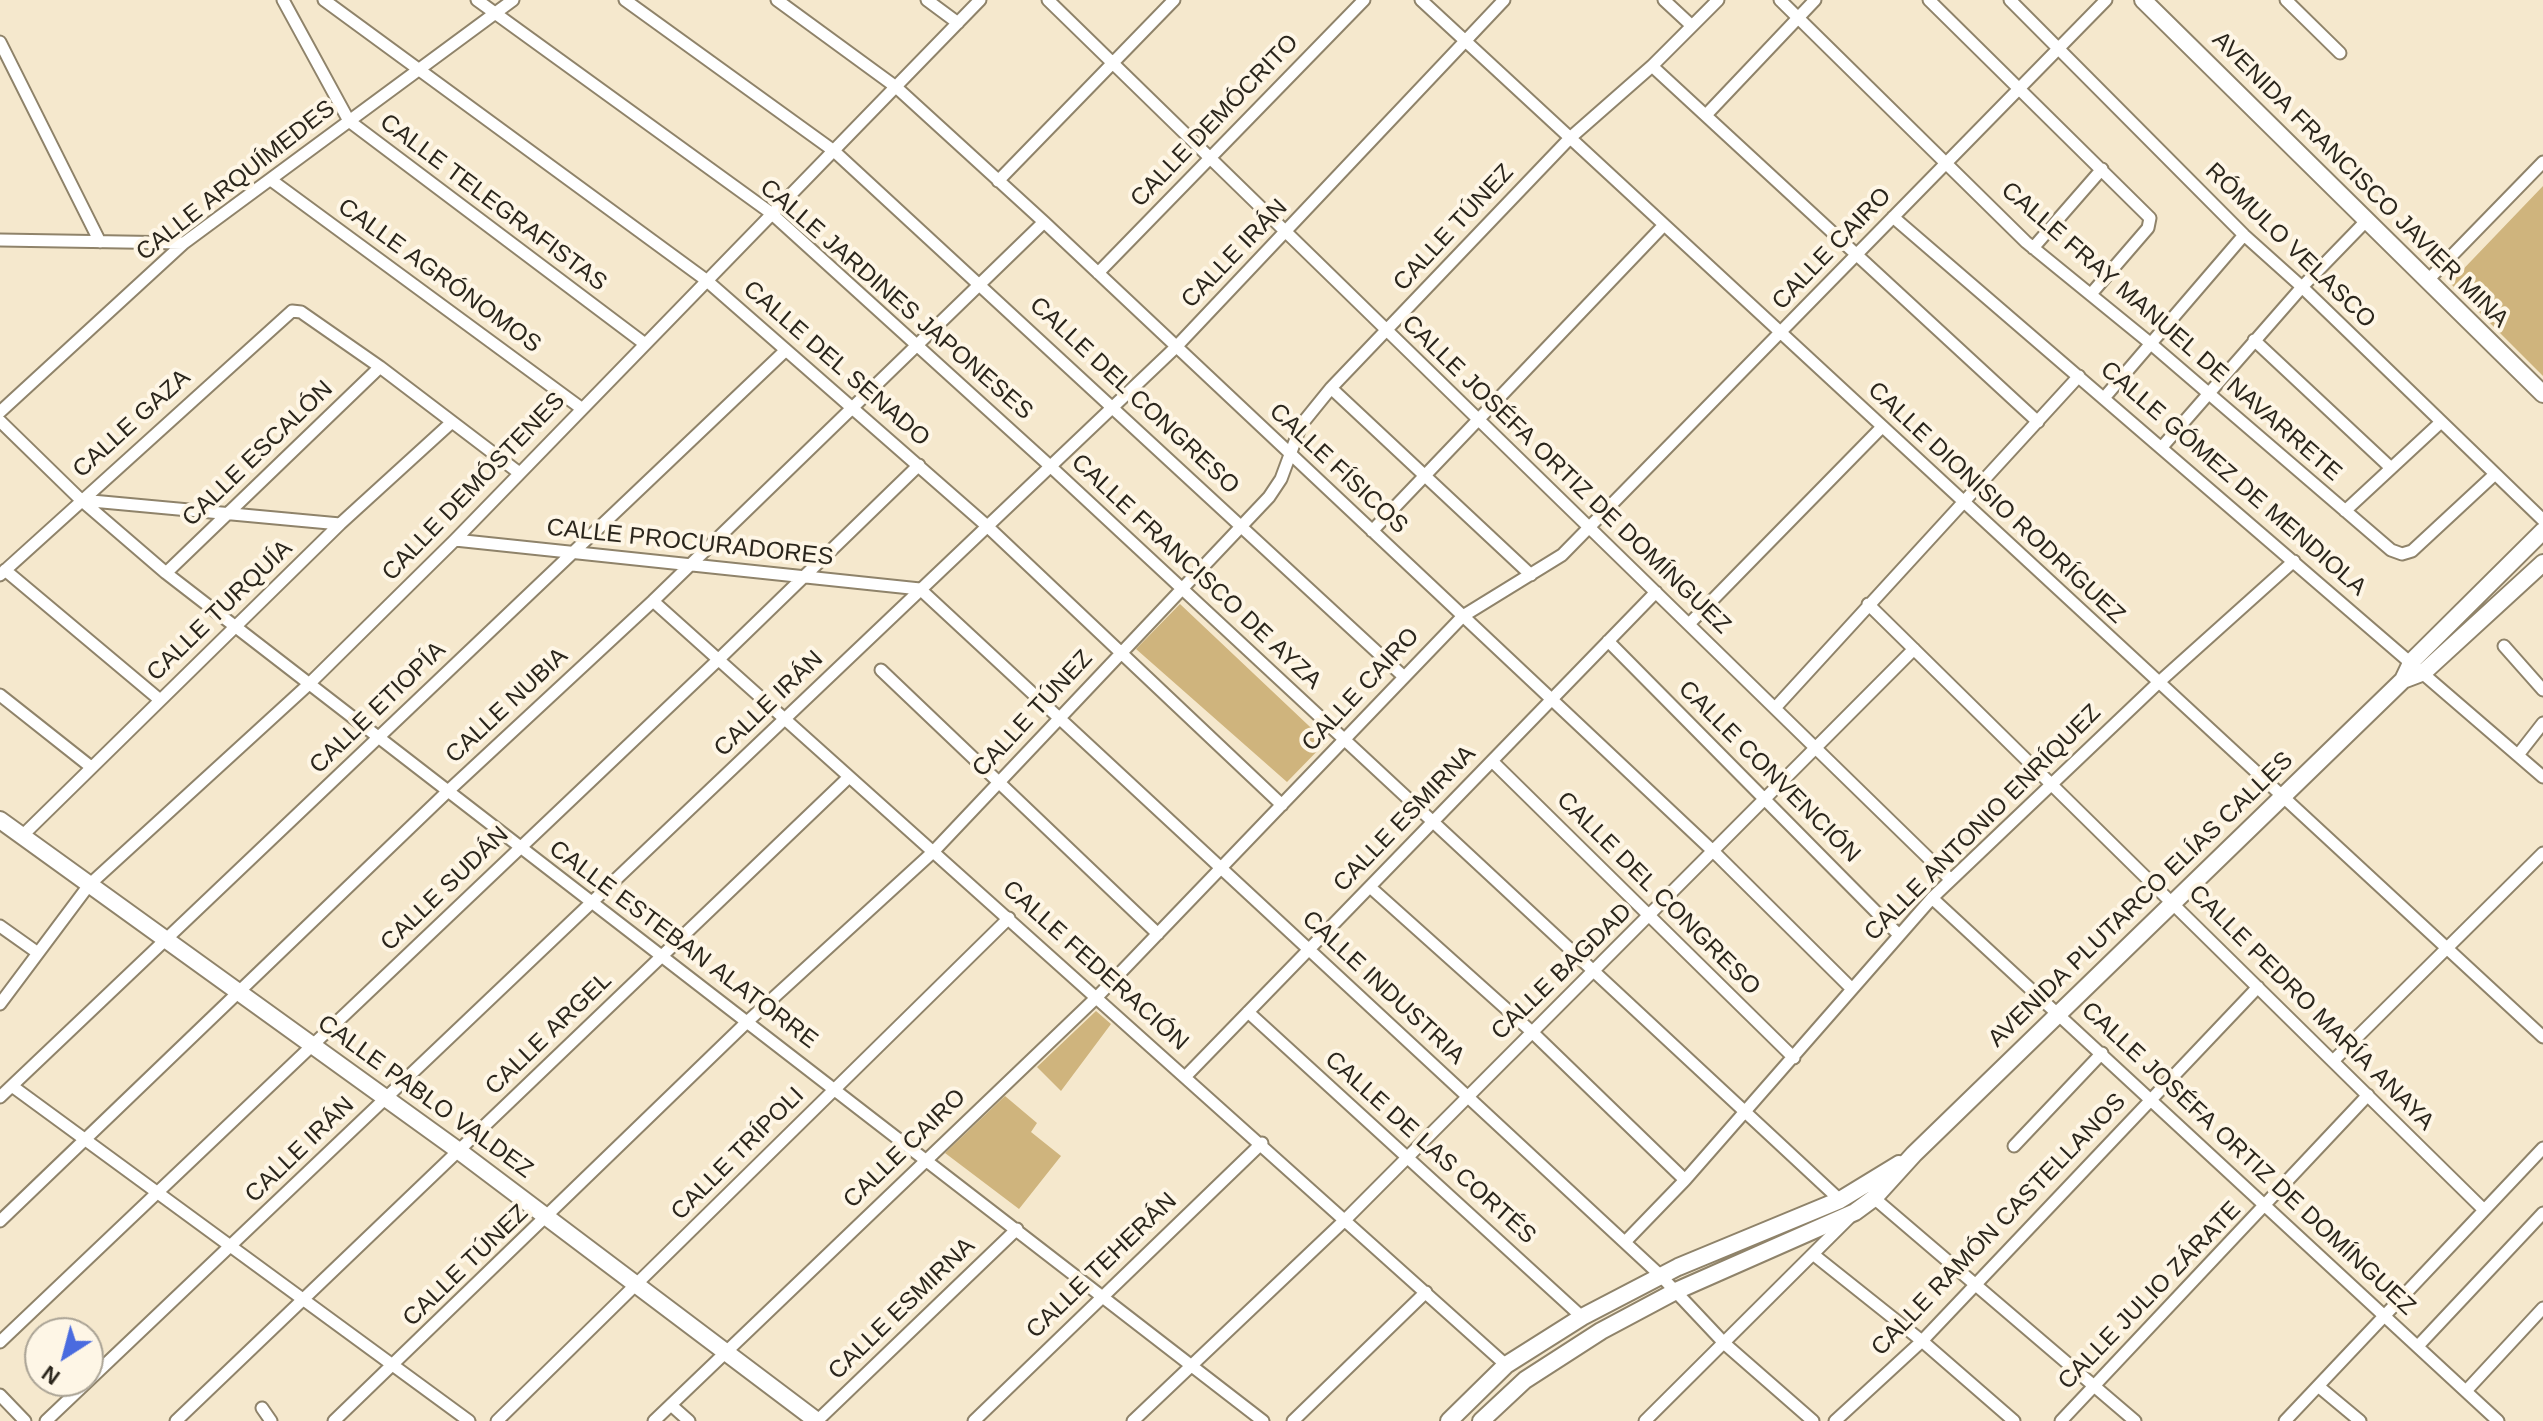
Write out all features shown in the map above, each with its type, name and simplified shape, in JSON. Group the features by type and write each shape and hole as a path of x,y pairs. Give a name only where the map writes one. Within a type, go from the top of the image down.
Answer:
{"main road":[{"name":"AVENIDA FRANCISCO JAVIER MINA","path":"2143,0 2543,394"},
{"name":"AVENIDA PLUTARCO ELÍAS CALLES","path":"2418,667 2543,531"},
{"name":"AVENIDA PLUTARCO ELÍAS CALLES","path":"1481,1421 1525,1380 1601,1331 1676,1291 1855,1212 1874,1198 1914,1154 2403,680 2543,563"},
{"name":"CALLE PABLO VALDEZ","path":"0,820 459,1151 802,1414 817,1421"},
{"name":"AVENIDA PLUTARCO ELÍAS CALLES","path":"1449,1421 1506,1365 1582,1317 1660,1275 1840,1200 1914,1154"},
{"path":"1796,1220 1803,1237"}],"street":[{"name":"CALLE TELEGRAFISTAS","path":"283,0 349,121 645,344"},
{"name":"CALLE DEL SENADO","path":"324,0 706,280 987,526 1282,805"},
{"name":"CALLE JARDINES JAPONESES","path":"477,0 771,213 1050,466"},
{"name":"CALLE ARQUÍMEDES","path":"0,412 184,243 513,0"},
{"name":"CALLE DEL CONGRESO","path":"625,0 834,151 981,283 1402,675"},
{"name":"CALLE FÍSICOS","path":"777,0 896,87 1044,222 1714,852 1852,989"},
{"path":"927,0 958,23"},
{"name":"CALLE DEMÓSTENES","path":"0,1004 89,885 308,685 455,540 980,0"},
{"name":"CALLE JOSÉFA ORTIZ DE DOMÍNGUEZ","path":"1048,0 1951,880"},
{"path":"998,181 1174,0"},
{"name":"CALLE DEMÓCRITO","path":"1098,273 1364,0"},
{"name":"CALLE DIONISIO RODRÍGUEZ","path":"1421,0 2543,1037"},
{"name":"CALLE IRÁN","path":"46,1421 1176,347 1504,0"},
{"path":"1664,0 1692,26"},
{"name":"CALLE TÚNEZ","path":"334,1421 548,1218 748,1021 933,852 1276,488 1301,425 1331,388 1570,138 1652,66 1718,0"},
{"name":"CALLE FRAY MANUEL DE NAVARRETE","path":"1780,0 2033,248 2150,343 2391,550 2402,554 2412,551 2494,475"},
{"path":"1706,115 1815,0"},
{"path":"1929,0 2151,221 2091,294"},
{"name":"RÓMULO VELASCO","path":"2010,0 2244,235 2543,520"},
{"name":"CALLE CAIRO","path":"654,1421 1097,997 1402,675 1463,616 1562,555 2106,0"},
{"path":"2286,0 2340,53"},
{"path":"0,42 100,242"},
{"path":"1652,66 2038,422"},
{"path":"2428,280 2543,162"},
{"path":"2033,248 2102,169"},
{"name":"CALLE AGRÓNOMOS","path":"271,180 581,408"},
{"name":"CALLE GÓMEZ DE MENDIOLA","path":"1893,217 2543,777"},
{"path":"2162,447 2254,340 2367,220"},
{"name":"CALLE NUBIA","path":"0,1221 447,792 653,601 1044,222"},
{"path":"1372,531 1664,225"},
{"path":"2104,398 2244,235"},
{"path":"0,240 184,243"},
{"name":"CALLE GAZA","path":"3,572 80,499 296,311 380,367"},
{"path":"2254,340 2391,468"},
{"name":"CALLE ETIOPÍA","path":"0,1097 786,350"},
{"path":"380,367 518,472"},
{"name":"CALLE ESCALÓN","path":"166,573 380,367"},
{"path":"1775,708 2079,376"},
{"path":"1331,388 1531,575"},
{"name":"CALLE ESTEBAN ALATORRE","path":"0,421 80,499 166,573 519,849 748,1021 1263,1421"},
{"name":"CALLE TURQUÍA","path":"22,836 340,524 452,422"},
{"path":"2345,511 2441,422"},
{"path":"1689,624 1881,428"},
{"name":"CALLE SUDÁN","path":"0,1342 919,465"},
{"name":"CALLE FRANCISCO DE AYZA","path":"1050,466 1840,1200"},
{"path":"80,499 340,524"},
{"name":"CALLE PROCURADORES","path":"455,540 920,589"},
{"name":"CALLE ANTONIO ENRÍQUEZ","path":"1625,1242 1794,1058 1932,898 2158,683 2294,561"},
{"path":"3,572 160,700"},
{"name":"CALLE INDUSTRIA","path":"920,589 1625,1242 1725,1344 1813,1421"},
{"name":"CALLE ESMIRNA","path":"1186,1076 1656,592"},
{"name":"CALLE FEDERACIÓN","path":"653,601 1262,1143 1506,1365"},
{"name":"CALLE PEDRO MARÍA ANAYA","path":"1868,604 2483,1209"},
{"name":"CALLE CONVENCIÓN","path":"1608,641 1898,934"},
{"path":"2504,646 2543,690"},
{"name":"CALLE BAGDAD","path":"1133,1421 1346,1219 1467,1096 1595,973 1914,649"},
{"path":"881,670 1158,934"},
{"path":"0,695 91,767"},
{"path":"2518,755 2543,723"},
{"name":"CALLE DEL CONGRESO","path":"1492,761 1794,1058"},
{"name":"CALLE ARGEL","path":"176,1421 849,777"},
{"path":"2333,1061 2543,853"},
{"path":"1370,887 1532,1032 1685,1180"},
{"name":"CALLE JOSÉFA ORTIZ DE DOMÍNGUEZ","path":"1932,898 2498,1421"},
{"name":"CALLE TRÍPOLI","path":"497,1421 1009,918"},
{"path":"0,926 38,953"},
{"name":"CALLE RAMÓN CASTELLANOS","path":"1835,1421 1922,1341 2258,987"},
{"name":"CALLE DE LAS CORTÉS","path":"1248,1012 1582,1317"},
{"path":"2014,1146 2102,1053"},
{"path":"12,1086 469,1421"},
{"name":"CALLE JULIO ZÁRATE","path":"2061,1421 2368,1095"},
{"name":"CALLE TEHERÁN","path":"974,1421 1262,1143"},
{"path":"2285,1421 2543,1148"},
{"path":"1874,1198 2135,1421"},
{"path":"1645,1421 1855,1212"},
{"path":"2418,1346 2543,1213"},
{"name":"CALLE ESMIRNA","path":"817,1421 1017,1229"},
{"path":"1814,1255 1922,1341 2014,1421"},
{"path":"1293,1421 1426,1292"},
{"path":"2466,1391 2543,1308"},
{"path":"2318,1386 2360,1421"},
{"path":"0,1395 25,1421"},
{"path":"671,1405 689,1421"},
{"path":"262,1408 271,1421"}],"shaded area":[{"path":"2543,186 2543,376 2450,283"},
{"path":"1180,604 1326,742 1287,782 1136,649"},
{"path":"1096,1011 1111,1024 1061,1091 1037,1067"},
{"path":"1005,1096 1037,1123 1031,1132 1061,1156 1019,1209 945,1153"}]}
